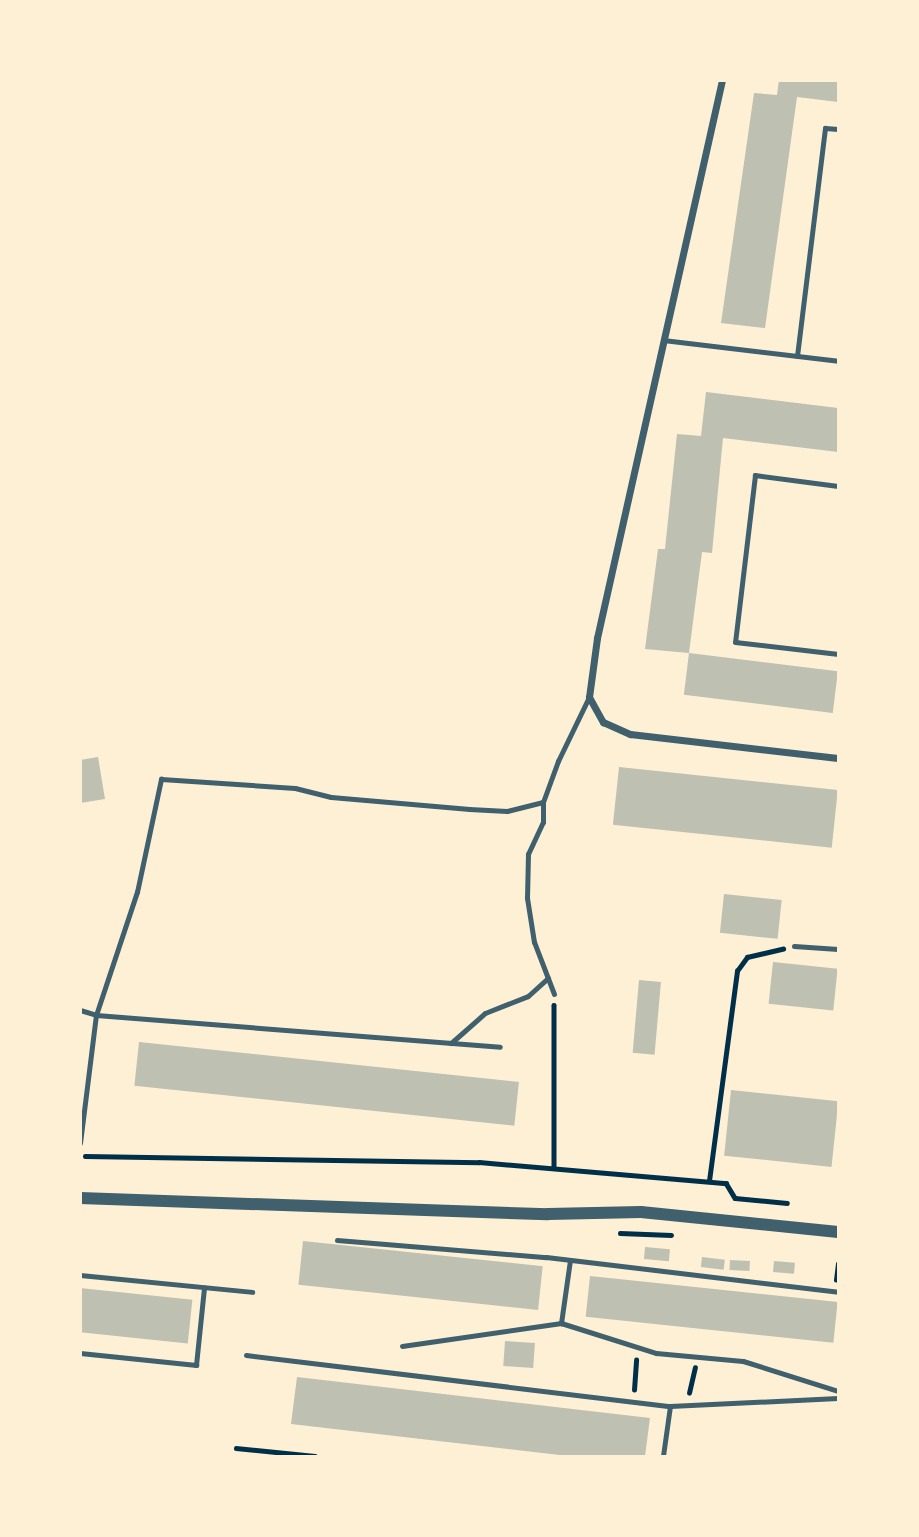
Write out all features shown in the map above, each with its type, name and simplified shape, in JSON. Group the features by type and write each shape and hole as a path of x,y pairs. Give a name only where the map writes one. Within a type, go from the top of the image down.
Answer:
{"street":[{"path":"722,80 597,638 589,696 603,722 630,734 838,758"},
{"path":"80,1198 548,1214 641,1212 838,1233"}],"lane":[{"path":"797,356 825,128 838,129"},
{"path":"663,340 838,361"},
{"path":"838,486 755,475 735,642 838,654"},
{"path":"554,994 534,942 527,898 528,854 543,822 543,802 589,696"},
{"path":"80,1143 96,1015 137,892 161,779 295,788 331,797 469,809 508,811 543,802"},
{"path":"794,946 838,949"},
{"path":"451,1043 485,1013 528,996 548,978"},
{"path":"80,1010 96,1015 500,1047"},
{"path":"337,1240 570,1260 838,1292"},
{"path":"561,1323 570,1260"},
{"path":"80,1275 252,1292"},
{"path":"80,1353 196,1365 204,1287"},
{"path":"402,1346 561,1323 636,1347 743,1361 838,1391"},
{"path":"246,1354 670,1406 838,1398"},
{"path":"663,1457 670,1406"}],"path":[{"path":"709,1181 737,971 747,957 794,946"},
{"path":"554,994 554,1168"},
{"path":"80,1156 479,1162 726,1183 735,1198 788,1203"},
{"path":"634,1401 636,1347"},
{"path":"685,1405 698,1357"},
{"path":"236,1448 315,1457"}],"building":[{"path":"779,80 838,80 838,102 797,97 765,328 721,323 754,93 777,95"},
{"path":"706,392 838,408 838,452 723,438 712,553 702,552 689,653 645,649 658,549 665,549 677,434 701,436"},
{"path":"689,653 838,671 833,713 684,695"},
{"path":"98,757 105,799 80,803 80,760"},
{"path":"619,767 838,790 832,848 613,825"},
{"path":"724,894 782,900 778,939 720,933"},
{"path":"773,962 838,969 833,1011 769,1004"},
{"path":"639,980 661,982 655,1055 633,1053"},
{"path":"139,1042 519,1082 514,1126 134,1086"},
{"path":"731,1090 838,1101 832,1167 724,1156"},
{"path":"303,1241 543,1266 538,1310 298,1285"},
{"path":"645,1247 670,1249 669,1261 644,1259"},
{"path":"702,1257 725,1260 724,1270 701,1267"},
{"path":"730,1260 750,1261 749,1271 729,1270"},
{"path":"774,1261 795,1263 794,1274 773,1272"},
{"path":"590,1276 838,1302 833,1343 586,1317"},
{"path":"80,1288 192,1300 188,1344 80,1332"},
{"path":"505,1341 535,1343 533,1368 503,1366"},
{"path":"297,1377 650,1418 645,1456 568,1456 291,1424"}]}
